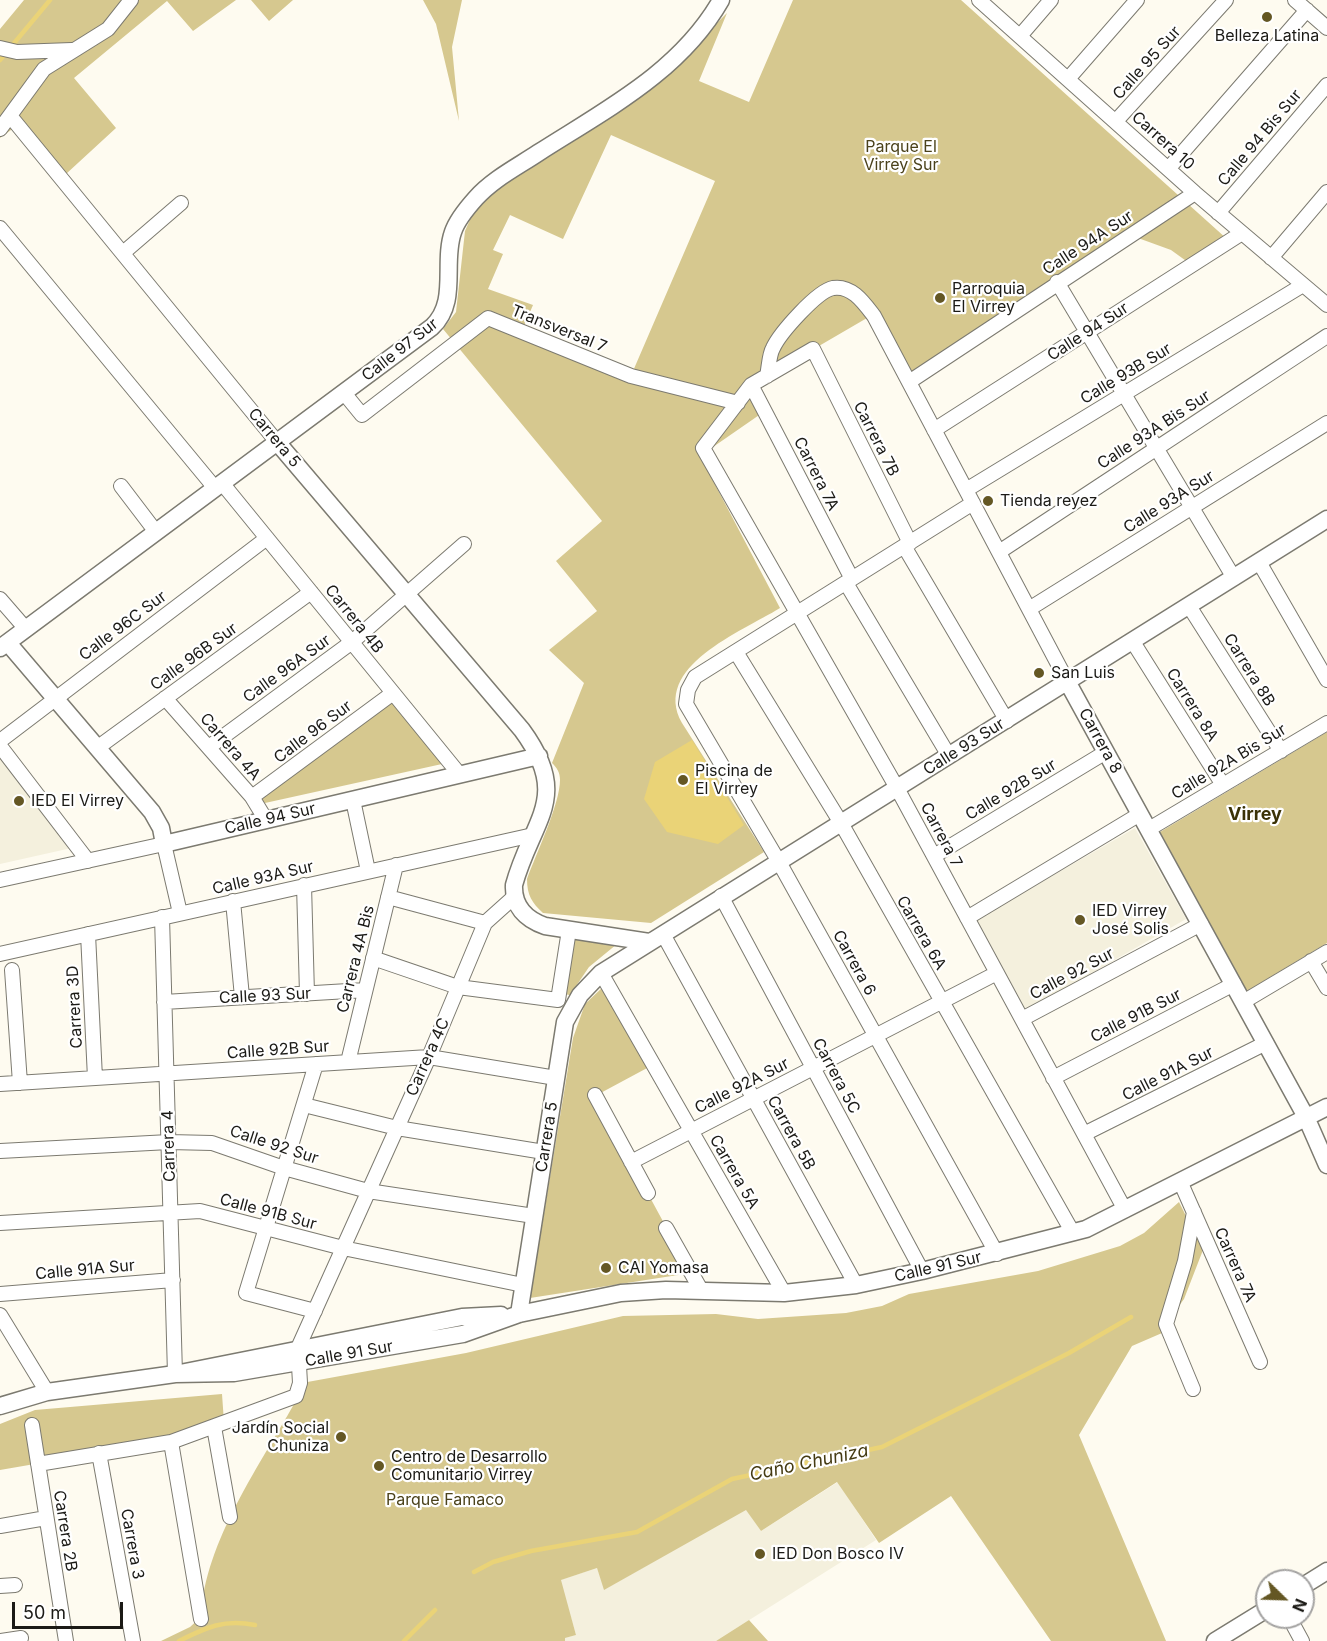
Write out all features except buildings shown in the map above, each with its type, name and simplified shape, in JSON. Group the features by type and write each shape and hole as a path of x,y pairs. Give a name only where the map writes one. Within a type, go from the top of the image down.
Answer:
{"street":[{"path":"0,129 44,69 108,29 130,0"},
{"name":"Calle 97 Sur","path":"4,645 432,327 442,316 448,296 448,257 453,232 477,197 504,175 652,80 696,36 721,0"},
{"name":"Carrera 10","path":"979,0 1218,213 1303,285 1325,300"},
{"path":"1020,36 1051,0"},
{"path":"1068,79 1137,0"},
{"name":"Calle 95 Sur","path":"1116,121 1226,0"},
{"path":"1295,0 1327,28"},
{"path":"1169,168 1307,10"},
{"path":"7,50 73,50"},
{"name":"Calle 94 Bis Sur","path":"1218,213 1327,85"},
{"name":"Carrera 5","path":"11,117 277,442 522,730 539,756"},
{"path":"1271,258 1327,192"},
{"name":"Calle 94A Sur","path":"909,382 1057,282 1195,193"},
{"path":"123,254 181,203"},
{"name":"Carrera 4B","path":"0,228 219,486 267,538 460,775"},
{"name":"Calle 94 Sur","path":"934,430 1242,233"},
{"path":"1057,282 1234,578"},
{"name":"Calle 93B Sur","path":"966,490 1303,285"},
{"name":"Carrera 8","path":"767,376 773,348 813,299 832,288 846,290 860,297 874,316 1068,683 1306,1117 1327,1165"},
{"name":"Transversal 7","path":"344,393 362,415 488,318 631,376 738,403"},
{"name":"Calle 93A Bis Sur","path":"999,552 1327,336"},
{"name":"Carrera 7B","path":"767,376 813,349 907,545 1007,721"},
{"path":"738,403 752,385 767,376"},
{"name":"Carrera 7A","path":"752,385 849,581 949,756"},
{"name":"Carrera 7","path":"738,403 703,448 897,788 1125,1210"},
{"name":"Calle 93A Sur","path":"1029,609 1327,423"},
{"path":"121,486 156,532"},
{"path":"736,652 973,503"},
{"name":"Calle 93 Sur","path":"601,973 1327,519"},
{"name":"Calle 96C Sur","path":"0,743 267,538"},
{"name":"Calle 96A Sur","path":"208,747 352,642 464,544"},
{"path":"1259,562 1327,680"},
{"name":"Calle 96B Sur","path":"97,748 311,592"},
{"path":"0,599 26,629"},
{"name":"Carrera 8B","path":"1189,606 1281,751"},
{"name":"Carrera 8A","path":"1133,642 1223,785"},
{"path":"4,645 55,699 157,820 180,913"},
{"name":"Carrera 6","path":"736,652 695,677 688,690 686,704 779,862 997,1254"},
{"name":"Carrera 6A","path":"736,652 840,824 1073,1233"},
{"name":"Calle 96 Sur","path":"252,797 393,693"},
{"name":"Carrera 4A","path":"165,698 252,797 266,820"},
{"name":"Calle 92A Bis Sur","path":"1149,829 1327,723"},
{"path":"0,743 88,861"},
{"name":"Calle 92B Sur","path":"934,856 1106,752"},
{"path":"539,756 548,787 545,804 516,878 514,897 523,913 532,921 569,930 656,938"},
{"name":"Calle 94 Sur","path":"0,880 539,756"},
{"path":"353,800 368,871"},
{"path":"967,918 1140,814"},
{"name":"Calle 93A Sur","path":"0,954 533,835"},
{"name":"Carrera 4A Bis","path":"348,1062 396,864"},
{"path":"304,885 307,994"},
{"path":"388,897 485,923"},
{"name":"Carrera 4C","path":"299,1355 315,1311 429,1057 485,923 514,897"},
{"name":"Carrera 5C","path":"721,897 922,1271"},
{"path":"233,902 242,997"},
{"name":"Carrera 4","path":"162,917 175,1374"},
{"name":"Calle 92 Sur","path":"1022,1019 1201,924"},
{"path":"373,958 458,987 558,1000 569,930"},
{"name":"Carrera 3D","path":"88,934 95,1078"},
{"name":"Carrera 5B","path":"656,938 753,1099 856,1285"},
{"path":"1244,1002 1327,952"},
{"path":"1311,962 1327,988"},
{"path":"12,970 20,1083"},
{"name":"Carrera 5","path":"519,1314 566,1017 580,995 601,973"},
{"name":"Carrera 5A","path":"601,973 784,1293"},
{"name":"Calle 92A Sur","path":"631,1162 997,973"},
{"name":"Calle 91B Sur","path":"1053,1078 1234,984"},
{"name":"Calle 93 Sur","path":"164,1002 365,990"},
{"name":"Calle 91A Sur","path":"1084,1134 1266,1043"},
{"name":"Calle 92B Sur","path":"0,1084 429,1057 556,1078"},
{"path":"315,1311 246,1293 316,1064"},
{"path":"594,1095 648,1193"},
{"path":"304,1105 397,1128 544,1152"},
{"name":"Calle 91 Sur","path":"0,1406 47,1392 299,1355 462,1317 519,1314 621,1293 701,1290 784,1293 856,1285 922,1271 997,1254 1100,1224 1327,1107"},
{"name":"Calle 92 Sur","path":"0,1151 169,1142 212,1143 284,1168 368,1191 534,1216"},
{"name":"Carrera 7A","path":"1180,1181 1260,1362"},
{"name":"Calle 91B Sur","path":"0,1222 200,1211 343,1248 523,1285"},
{"path":"1193,1389 1166,1324 1185,1261 1194,1212"},
{"path":"666,1228 701,1290"},
{"name":"Calle 91A Sur","path":"0,1294 173,1280"},
{"path":"0,1315 47,1392"},
{"path":"38,1464 171,1442 297,1396 300,1383 299,1355"},
{"name":"Carrera 2B","path":"32,1425 66,1641"},
{"path":"214,1427 230,1517"},
{"path":"171,1442 201,1618"},
{"name":"Carrera 3","path":"99,1454 133,1641"},
{"path":"0,1526 46,1518"},
{"path":"0,1586 15,1585"},
{"path":"1215,1641 1255,1616"},
{"path":"0,1641 21,1638"}],"shaded area":[{"name":"Piscina de El Virrey","path":"692,740 744,825 718,844 667,832 644,799 655,762"},
{"name":"IED El Virrey","path":"0,754 76,847 0,864"},
{"name":"IED Virrey José Solis","path":"1135,828 1186,919 1024,1012 973,922"},
{"name":"IED Don Bosco IV","path":"838,1482 876,1540 716,1641 565,1641 564,1638 576,1635 560,1580 597,1568 605,1589 746,1509 761,1531"}],"green space":[{"path":"24,0 236,0 193,31 167,1 74,78 116,128 66,174 22,122 0,138 0,29"},
{"path":"251,0 293,0 269,21"},
{"path":"423,0 462,0 452,47 459,121 436,24"},
{"name":"Parque El Virrey Sur","path":"793,0 961,0 1227,239 1189,263 1171,250 1127,234 912,372 879,311 752,385 765,411 700,456 780,608 724,640 689,668 679,685 676,703 682,723 764,852 651,923 543,913 531,898 527,879 552,815 559,790 559,775 552,763 584,683 549,650 597,611 556,561 602,521 443,329 456,312 465,231 472,215 499,187 689,51 727,13 699,81 749,102","holes":["611,135 715,181 633,371 524,326 533,305 488,289 503,254 493,250 510,215 563,239"]},
{"path":"391,701 442,764 265,803 260,798"},
{"path":"1327,732 1327,943 1247,991 1160,832"},
{"path":"573,938 617,944 589,967 570,995 563,994"},
{"path":"604,986 649,1067 595,1096 691,1273 530,1298 573,1038 585,1004"},
{"name":"Parque Famaco","path":"1179,1202 1203,1250 1184,1299 1166,1324 1169,1330 1132,1346 1079,1435 1166,1641 1051,1641 951,1496 879,1543 837,1482 761,1531 746,1510 604,1590 597,1568 561,1580 576,1635 565,1638 565,1641 161,1641 190,1627 201,1617 212,1560 224,1532 252,1475 298,1397 302,1383 466,1353 623,1316 716,1314 758,1319 846,1313 882,1306 909,1294 1038,1271 1120,1246 1144,1233"},
{"path":"222,1394 224,1422 168,1441 0,1470 0,1424 35,1410"},
{"path":"749,1620 768,1641 716,1641"}],"waterway":[{"path":"0,60 50,0"},
{"name":"Caño Chuniza","path":"474,1572 493,1562 531,1551 637,1532 732,1479 882,1447 1069,1353 1131,1317"},
{"name":"Caño Chuniza","path":"404,1641 435,1610"},
{"name":"Caño Chuniza","path":"179,1641 198,1632 225,1624 255,1625"}],"place":[{"name":"Belleza Latina","path":"1267,17"},
{"name":"Parroquia El Virrey","path":"940,298"},
{"name":"Tienda reyez","path":"988,501"},
{"name":"San Luis","path":"1039,673"},
{"name":"Piscina de El Virrey","path":"683,780"},
{"name":"IED El Virrey","path":"19,801"},
{"name":"IED Virrey José Solis","path":"1080,920"},
{"name":"CAI Yomasa","path":"606,1268"},
{"name":"Jardín Social Chuniza","path":"341,1437"},
{"name":"Centro de Desarrollo Comunitario Virrey","path":"379,1466"},
{"name":"IED Don Bosco IV","path":"760,1554"}],"district":[{"name":"Virrey","path":"1255,815"}]}
